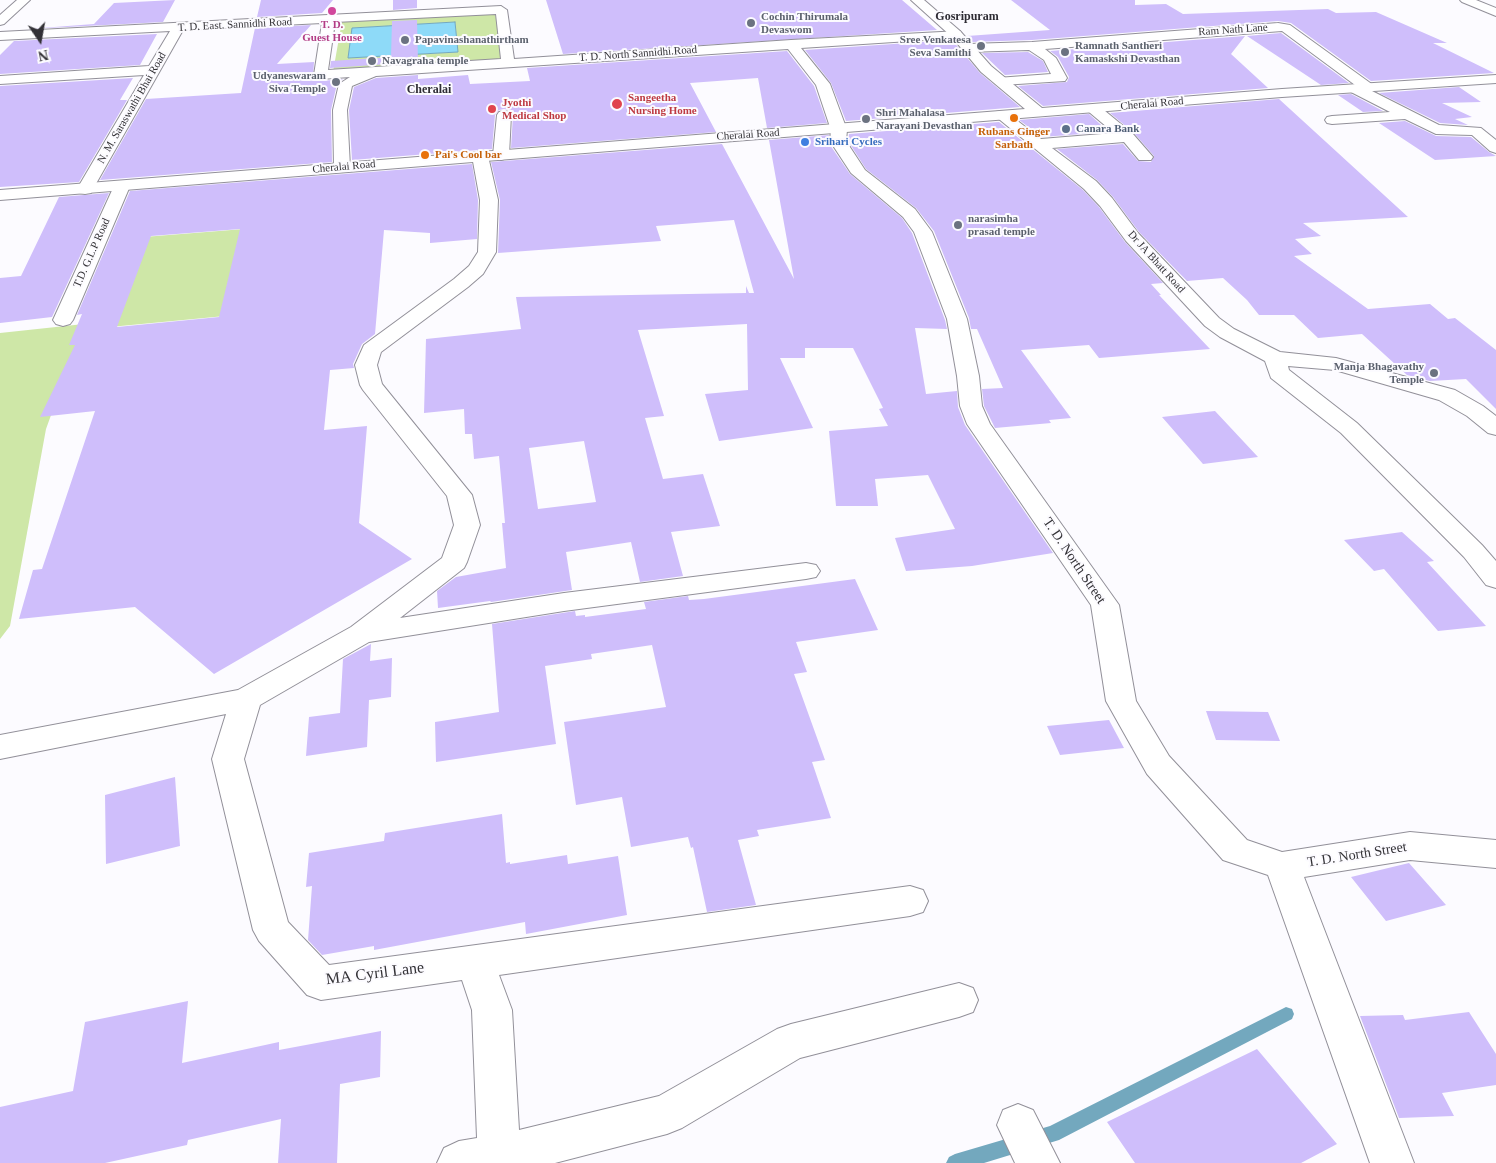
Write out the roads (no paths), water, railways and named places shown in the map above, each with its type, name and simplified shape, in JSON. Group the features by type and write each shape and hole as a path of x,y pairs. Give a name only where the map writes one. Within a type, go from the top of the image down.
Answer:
{"street":[{"path":"0,21 24,0"},
{"path":"917,0 956,34 986,68 1039,114"},
{"path":"1466,0 1496,12"},
{"name":"T. D. East. Sannidhi Road","path":"0,36 301,22 329,20 368,13 483,6 501,10 508,63"},
{"path":"301,22 306,7"},
{"name":"T. D. North Sannidhi.Road","path":"329,20 320,75 956,34"},
{"name":"Ram Nath Lane","path":"968,48 1032,46 1278,27 1286,28 1362,88 1404,115 1436,130 1496,130"},
{"name":"N. M. Saraswathi Bhai Road","path":"85,189 178,28"},
{"name":"T. D. North Street","path":"790,44 824,84 838,130 838,141 859,173 890,196 908,213 923,232 956,319 968,376 971,406 979,424 1105,605 1121,700 1158,765 1235,850 1282,866 1410,846 1496,854"},
{"path":"1002,81 1060,78 1049,58 1032,46"},
{"path":"0,80 153,70"},
{"path":"342,167 340,110 346,84 376,72"},
{"name":"Cheralai Road","path":"0,195 491,155 838,130 1000,115 1039,114 1496,79"},
{"path":"1094,109 1128,137 1144,157"},
{"path":"0,748 246,699 361,634 454,562 467,525 459,495 436,464 404,429 371,385 366,365 371,349 461,283 476,270 487,252 491,155 504,114"},
{"name":"Dr JA Bhatt Road","path":"1000,115 1040,144 1098,193 1132,237 1212,322 1227,333 1275,358 1336,364 1447,396 1475,411 1496,428"},
{"path":"1332,120 1404,115"},
{"path":"1476,131 1496,148"},
{"path":"1040,144 1128,137"},
{"name":"T.D. G.L.P Road","path":"62,320 122,186"},
{"path":"1275,358 1279,373 1349,428 1473,550 1496,579"},
{"path":"361,634 564,602 806,571"},
{"name":"MA Cyril Lane","path":"246,699 228,759 272,930 320,983 475,962"},
{"path":"1282,866 1392,1163"},
{"path":"499,1160 492,1010 475,962 910,901"},
{"path":"459,1163 499,1160 666,1114 791,1042 959,1000"}],"water":[{"path":"455,22 458,52 348,58 352,28"}],"waterway":[{"path":"955,1163 1053,1134 1286,1014"}],"place":[{"name":"T. D. Guest House","path":"332,11"},
{"name":"Cochin Thirumala Devaswom","path":"751,23"},
{"name":"Papavinashanathirtham","path":"405,40"},
{"name":"Sree Venkatesa Seva Samithi","path":"981,46"},
{"name":"Ramnath Santheri Kamaskshi Devasthan","path":"1065,52"},
{"name":"Navagraha temple","path":"372,61"},
{"name":"Udyaneswaram Siva Temple","path":"336,82"},
{"name":"Sangeetha Nursing Home","path":"617,104"},
{"name":"Jyothi Medical Shop","path":"492,109"},
{"name":"Rubans Ginger Sarbath","path":"1014,118"},
{"name":"Shri Mahalasa Narayani Devasthan","path":"866,119"},
{"name":"Canara Bank","path":"1066,129"},
{"name":"Srihari Cycles","path":"805,142"},
{"name":"Pai's Cool bar","path":"425,155"},
{"name":"narasimha prasad temple","path":"958,225"},
{"name":"Manja Bhagavathy Temple","path":"1434,373"}],"district":[{"name":"Gosripuram","path":"967,17"},
{"name":"Cheralai","path":"429,90"}]}
